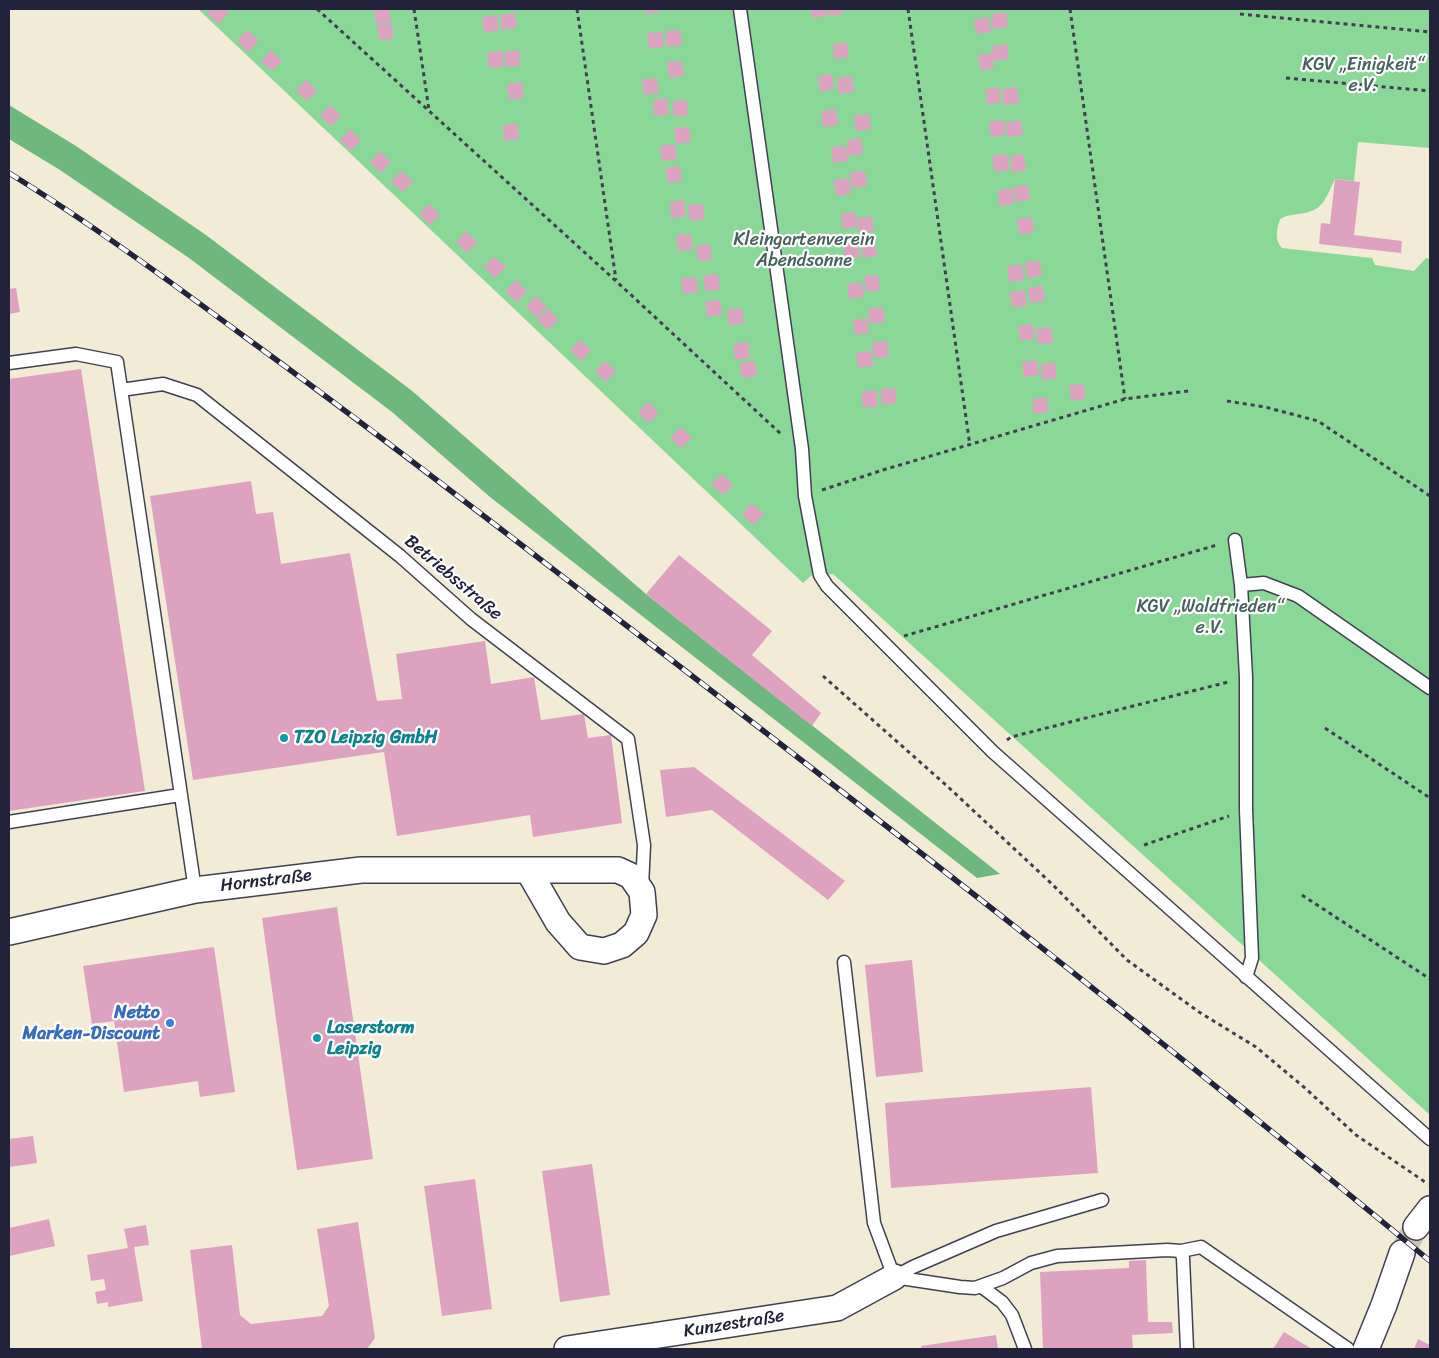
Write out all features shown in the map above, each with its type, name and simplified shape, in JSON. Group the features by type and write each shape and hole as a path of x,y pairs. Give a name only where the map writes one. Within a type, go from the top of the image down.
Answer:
{"street":[{"name":"Hornstraße","path":"9,932 195,890 361,870 618,870 631,876 642,892"},
{"path":"528,870 558,922 580,947 604,952 622,945 636,933 644,915 642,892"},
{"path":"1366,1349 1402,1253"},
{"name":"Kunzestraße","path":"567,1349 642,1344 837,1308 894,1277"}],"lane":[{"path":"740,9 802,449 805,496 820,575 828,586 993,752 1430,1139"},
{"path":"9,363 76,354 116,362 195,890"},
{"name":"Betriebsstraße","path":"121,390 163,384 196,394 400,556 471,619 628,740 644,846 642,892"},
{"path":"1235,540 1241,585 1246,677 1246,810 1252,958 1246,978"},
{"path":"1241,585 1264,583 1298,596 1430,688"},
{"path":"9,822 180,795"},
{"path":"844,962 874,1223 894,1277"},
{"path":"894,1277 996,1231 1102,1200"},
{"path":"894,1277 960,1288 982,1287 1031,1264 1057,1256 1167,1250 1181,1251 1202,1247 1348,1349"},
{"path":"1181,1251 1183,1258 1187,1349"},
{"path":"982,1287 1002,1302 1012,1316 1025,1349"}],"path":[{"path":"317,9 794,446 802,449"},
{"path":"414,9 429,111"},
{"path":"577,9 616,281"},
{"path":"908,9 970,446"},
{"path":"1070,9 1125,399"},
{"path":"1240,14 1430,32"},
{"path":"1286,78 1430,91"},
{"path":"805,496 886,469 970,446 1125,399 1189,391"},
{"path":"1227,402 1265,407 1318,421 1430,496"},
{"path":"901,637 1235,540"},
{"path":"823,676 946,785 1052,884 1127,960 1199,1012 1256,1047 1305,1088 1356,1135 1430,1186"},
{"path":"993,752 1011,737 1246,677"},
{"path":"1325,728 1430,798"},
{"path":"1144,846 1246,810"},
{"path":"1302,895 1430,979"}],"green space":[{"path":"198,9 1430,9 1430,148 1358,142 1354,181 1335,179 1326,198 1319,207 1280,219 1277,234 1279,245 1282,248 1372,258 1375,265 1414,271 1426,258 1430,259 1430,1115 833,574 812,575 803,583"},
{"path":"9,105 76,146 206,235 411,390 646,594 1000,874 977,878 490,497 392,412 189,258 60,170 9,139"}],"building":[{"path":"211,9 224,9 229,13 218,24 207,13"},
{"path":"374,9 389,9 391,22 376,24"},
{"path":"644,9 659,9 660,12 645,14"},
{"path":"811,9 826,9 827,16 812,18"},
{"path":"828,9 843,9 843,14 829,16"},
{"path":"1006,12 1008,27 993,29 991,14"},
{"path":"515,13 517,28 502,30 500,15"},
{"path":"497,15 499,31 484,32 482,17"},
{"path":"989,17 991,32 976,34 974,19"},
{"path":"392,23 393,39 379,40 377,25"},
{"path":"247,30 259,41 248,52 237,41"},
{"path":"680,30 682,45 667,47 665,31"},
{"path":"662,32 664,47 649,49 647,33"},
{"path":"847,42 849,57 834,59 833,44"},
{"path":"1007,44 1009,59 993,61 994,69 980,70 978,55 993,53 992,46"},
{"path":"271,50 282,61 272,71 261,61"},
{"path":"519,50 520,66 506,67 504,52"},
{"path":"502,51 504,67 489,68 487,53"},
{"path":"682,61 684,76 669,78 667,62"},
{"path":"832,74 834,89 820,92 818,76"},
{"path":"852,76 854,92 839,94 837,78"},
{"path":"657,78 659,93 644,95 642,79"},
{"path":"306,80 317,91 307,101 296,91"},
{"path":"522,82 524,98 509,100 507,84"},
{"path":"999,87 1001,102 987,105 985,89"},
{"path":"1017,87 1019,103 1004,105 1002,89"},
{"path":"667,98 669,114 654,116 653,100"},
{"path":"687,100 688,115 674,117 672,102"},
{"path":"330,105 341,116 331,126 320,116"},
{"path":"836,109 838,125 823,127 821,111"},
{"path":"869,114 871,129 856,131 854,116"},
{"path":"1004,120 1006,135 991,137 989,122"},
{"path":"1021,120 1023,135 1008,137 1006,122"},
{"path":"517,123 519,139 504,141 503,125"},
{"path":"689,127 691,142 676,144 674,128"},
{"path":"350,129 361,140 351,151 340,140"},
{"path":"861,138 863,154 848,156 847,140"},
{"path":"675,144 677,159 662,161 660,146"},
{"path":"846,146 848,161 833,163 831,147"},
{"path":"380,151 391,162 381,173 370,162"},
{"path":"1007,154 1009,170 994,171 992,156"},
{"path":"1024,154 1026,170 1012,172 1010,156"},
{"path":"680,166 682,181 667,183 666,168"},
{"path":"401,171 413,182 402,192 391,182"},
{"path":"865,171 867,186 852,188 850,172"},
{"path":"849,178 851,194 836,196 834,180"},
{"path":"1335,179 1360,182 1354,235 1402,241 1401,253 1319,244 1321,223 1330,224"},
{"path":"1028,185 1030,200 1015,202 1014,187"},
{"path":"1012,188 1014,204 999,206 998,190"},
{"path":"684,200 686,216 671,218 670,202"},
{"path":"429,204 440,214 430,225 419,214"},
{"path":"703,204 704,219 690,221 688,205"},
{"path":"855,212 858,227 843,229 841,214"},
{"path":"872,216 874,232 859,233 858,218"},
{"path":"1032,217 1034,232 1019,235 1017,219"},
{"path":"466,231 477,242 467,253 456,242"},
{"path":"691,234 693,249 678,251 676,235"},
{"path":"875,241 877,256 863,258 861,243"},
{"path":"858,242 860,257 845,259 843,244"},
{"path":"710,244 712,260 698,261 696,246"},
{"path":"494,257 506,267 495,278 484,267"},
{"path":"1040,261 1042,276 1027,278 1025,262"},
{"path":"1022,264 1024,280 1009,282 1007,266"},
{"path":"718,274 720,290 705,291 703,276"},
{"path":"878,275 880,290 866,292 864,276"},
{"path":"696,277 698,292 683,294 681,278"},
{"path":"516,280 527,291 517,302 505,291"},
{"path":"862,282 864,297 849,299 847,284"},
{"path":"1043,286 1045,301 1030,303 1028,288"},
{"path":"16,288 20,312 9,314 9,289"},
{"path":"1025,290 1027,306 1012,307 1010,292"},
{"path":"536,296 547,307 537,318 526,307"},
{"path":"720,300 722,315 707,317 705,301"},
{"path":"883,307 885,322 870,324 868,309"},
{"path":"742,308 744,323 729,326 727,310"},
{"path":"548,309 559,320 548,330 537,320"},
{"path":"867,318 869,333 855,335 853,320"},
{"path":"1033,324 1035,339 1020,341 1018,326"},
{"path":"1051,327 1053,343 1038,344 1036,329"},
{"path":"580,340 591,350 581,361 570,350"},
{"path":"887,341 889,357 874,358 872,343"},
{"path":"748,342 750,358 735,360 733,344"},
{"path":"871,351 873,366 858,368 856,352"},
{"path":"1037,360 1039,375 1024,377 1022,362"},
{"path":"605,361 616,371 606,382 595,371"},
{"path":"755,361 757,376 742,378 740,363"},
{"path":"1055,362 1057,378 1042,380 1041,364"},
{"path":"81,369 145,791 9,811 9,379"},
{"path":"1084,384 1085,399 1071,401 1069,385"},
{"path":"895,388 897,403 882,405 881,389"},
{"path":"876,390 878,406 863,408 861,392"},
{"path":"1047,397 1048,412 1034,414 1032,399"},
{"path":"648,402 659,413 649,423 638,413"},
{"path":"681,427 692,438 681,448 670,438"},
{"path":"722,474 733,485 723,495 711,484"},
{"path":"251,481 256,514 273,512 281,564 350,553 377,701 402,699 396,654 485,641 491,684 534,677 541,720 584,714 588,738 611,735 622,823 533,837 530,815 397,836 384,752 193,780 150,496"},
{"path":"752,503 764,514 753,525 742,514"},
{"path":"679,555 772,631 752,655 821,713 812,726 646,594"},
{"path":"694,767 845,881 828,900 712,810 666,817 660,770"},
{"name":"Laserstorm Leipzig","path":"337,907 373,1159 297,1170 262,918"},
{"name":"Netto Marken-Discount","path":"214,947 235,1092 200,1097 198,1081 124,1092 114,1021 92,1024 83,966"},
{"path":"912,960 923,1072 876,1077 865,965"},
{"path":"1091,1087 1098,1173 891,1188 885,1103"},
{"path":"33,1136 37,1163 9,1167 9,1139"},
{"path":"592,1164 610,1295 560,1302 542,1171"},
{"path":"475,1179 492,1309 442,1316 424,1186"},
{"path":"49,1219 55,1246 9,1256 9,1228"},
{"path":"358,1222 375,1338 367,1349 202,1349 190,1250 232,1245 240,1315 251,1324 322,1316 329,1306 317,1229"},
{"path":"146,1225 149,1245 134,1247 143,1301 108,1307 108,1302 97,1304 95,1292 106,1290 104,1279 91,1281 87,1255 128,1248 124,1229"},
{"path":"1146,1260 1148,1322 1172,1322 1173,1333 1132,1335 1133,1349 1043,1349 1040,1272 1129,1268 1129,1261"},
{"path":"1284,1332 1312,1349 1273,1349"},
{"path":"996,1335 998,1349 922,1349 921,1346"},
{"path":"1418,1339 1430,1345 1430,1349 1414,1349"}],"tunnel":[{"path":"1402,1253 1416,1227"}],"railway":[{"path":"9,173 158,273 466,502 1016,928 1224,1093 1430,1261"}],"place":[{"name":"TZO Leipzig GmbH","path":"284,738"},
{"name":"Netto Marken-Discount","path":"170,1023"},
{"name":"Laserstorm Leipzig","path":"317,1038"}],"park label":[{"name":"KGV „Einigkeit“ e.V.","path":"1363,75"},
{"name":"Kleingartenverein Abendsonne","path":"804,250"},
{"name":"KGV „Waldfrieden“ e.V.","path":"1210,617"}]}
